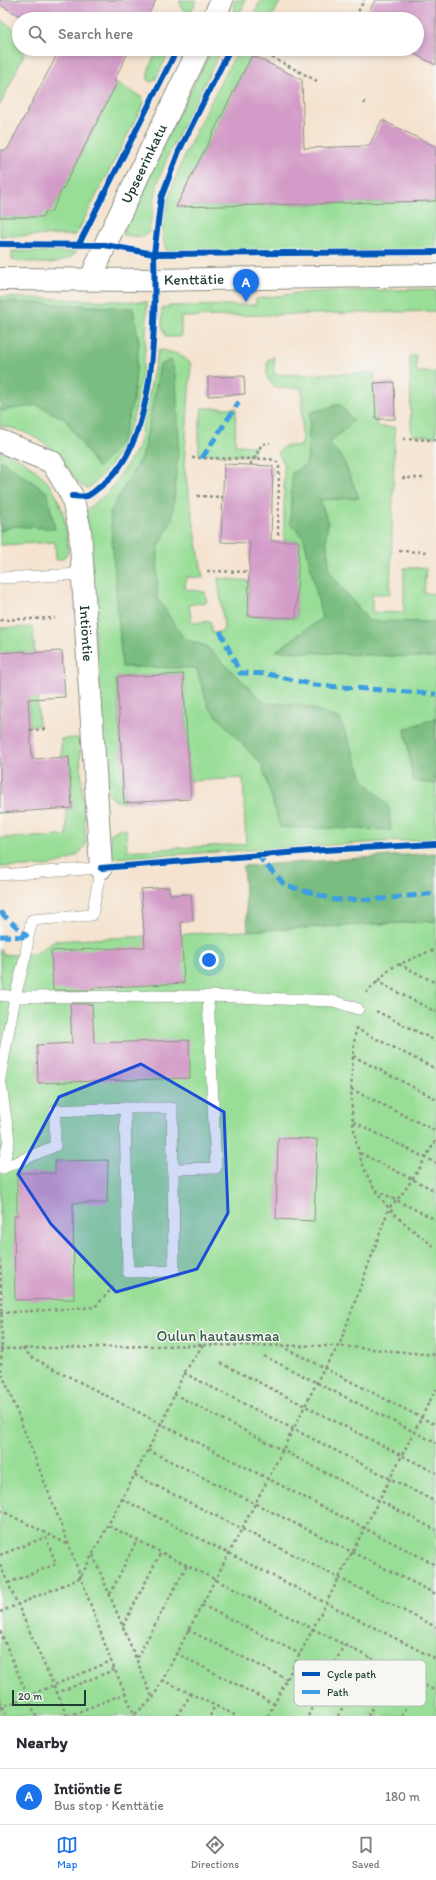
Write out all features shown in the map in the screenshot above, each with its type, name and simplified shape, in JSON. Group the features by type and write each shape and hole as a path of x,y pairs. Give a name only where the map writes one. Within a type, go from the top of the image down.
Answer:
{"street":[{"path":"216,12 222,0"},
{"name":"Upseerinkatu","path":"91,279 105,245 196,56"},
{"name":"Kenttätie","path":"0,279 155,280 436,276"},
{"name":"Intiöntie","path":"0,441 52,462 72,496 80,530 101,868"}],"lane":[{"path":"0,578 82,574"},
{"path":"0,875 101,868 92,915 32,920 26,954 15,997 0,1078 9,1140 2,1168"},
{"path":"0,995 15,997 208,996 334,1001 359,1006"},
{"path":"173,1168 216,1168 208,996"},
{"path":"2,1168 55,1146 55,1111 125,1108 172,1108 174,1271 128,1272 125,1108"}],"path":[{"path":"358,12 364,0"},
{"path":"269,56 317,81"},
{"path":"364,104 366,99"},
{"path":"403,439 436,440"},
{"path":"250,465 262,444 270,443"},
{"path":"192,458 270,459 278,462 278,537"},
{"path":"402,478 425,478"},
{"path":"197,496 223,497"},
{"path":"399,551 426,552"},
{"path":"207,571 249,572"},
{"path":"0,620 55,618"},
{"path":"30,730 46,729"},
{"path":"436,950 430,951 391,968 376,981 365,995 359,1006 352,1056 351,1088 354,1122 363,1166 375,1189 402,1222 436,1248"},
{"path":"430,951 436,954"},
{"path":"399,964 436,983"},
{"path":"376,981 436,1012"},
{"path":"359,1006 436,1041"},
{"path":"356,1028 436,1069"},
{"path":"352,1056 436,1099"},
{"path":"351,1088 436,1131"},
{"path":"354,1122 436,1163"},
{"path":"0,1260 2,1338 0,1348 0,1370 69,1545 112,1661 135,1715 153,1698 283,1451 324,1368 339,1346 389,1208 397,1200 412,1179 436,1140"},
{"path":"360,1153 436,1191"},
{"path":"375,1189 436,1220"},
{"path":"1,1313 95,1307 128,1272"},
{"path":"0,1348 203,1345 339,1346 436,1355"},
{"path":"0,1612 80,1578 109,1526 161,1425 184,1373 203,1345"},
{"path":"280,1346 436,1425"},
{"path":"23,1348 31,1357 436,1565"},
{"path":"264,1356 436,1443"},
{"path":"221,1363 436,1473"},
{"path":"184,1373 436,1502"},
{"path":"297,1660 436,1389"},
{"path":"174,1394 436,1530"},
{"path":"148,1450 436,1594"},
{"path":"135,1475 436,1627"},
{"path":"122,1499 436,1659"},
{"path":"0,1510 69,1545"},
{"path":"109,1526 375,1660"},
{"path":"0,1555 50,1535"},
{"path":"8,1583 56,1564 46,1537"},
{"path":"110,1594 137,1540"},
{"path":"123,1627 161,1552"},
{"path":"93,1555 153,1698"},
{"path":"0,1565 68,1716 126,1693"},
{"path":"136,1659 187,1565"},
{"path":"202,1605 300,1654"},
{"path":"188,1630 288,1679"},
{"path":"0,1631 36,1716"},
{"path":"336,1660 344,1644"},
{"path":"176,1654 274,1704"},
{"path":"1,1707 112,1661"},
{"path":"268,1716 294,1666"},
{"path":"57,1693 116,1669"},
{"path":"162,1680 236,1716"},
{"path":"426,1686 436,1691"},
{"path":"177,1716 191,1694"},
{"path":"0,1701 1,1707 6,1716"},
{"path":"210,1716 215,1705"},
{"path":"308,1716 313,1706"},
{"path":"338,1716 343,1706"},
{"path":"368,1716 373,1706"},
{"path":"402,1716 407,1706"}],"highlighted area":[{"path":"141,1064 224,1112 228,1213 197,1269 116,1292 51,1224 18,1174 59,1097"}],"green space":[{"path":"180,0 197,0 190,12 187,12 181,8"},
{"path":"236,0 246,0 240,12 235,12 233,6"},
{"path":"261,0 281,0 275,12 255,12"},
{"path":"0,20 12,28 12,56 23,56 0,105"},
{"path":"155,56 167,56 155,80 151,82 148,80 148,72"},
{"path":"208,56 218,56 168,156 158,181 149,232 143,237 124,235 124,228 135,199"},
{"path":"235,56 252,56 176,207 436,201 436,250 178,253 167,251 163,233 166,210 174,182 201,121"},
{"path":"117,83 141,97 144,103 76,235 0,236 0,217 34,217 55,204"},
{"path":"12,251 77,252 62,261 54,263 38,263 12,260"},
{"path":"436,289 436,311 181,317 181,337 166,337 162,326 162,309 168,306 255,305 256,299 298,293"},
{"path":"0,297 147,302 145,351 142,377 130,428 119,451 106,471 88,488 75,480 55,451 41,441 16,429 0,426"},
{"path":"0,301 133,308 139,342 133,401 122,441 98,468 65,419 37,405 0,411"},
{"path":"162,350 181,355 191,364 184,466 203,578 186,577 185,589 205,592 207,602 189,605 192,623 210,621 212,633 223,632 224,626 218,578 249,581 248,616 296,618 298,541 284,541 284,465 278,452 284,446 302,446 302,388 280,388 271,384 267,373 268,360 274,357 274,375 374,373 377,427 395,427 390,594 372,594 372,612 404,613 404,568 426,568 424,593 436,594 436,839 112,858 110,834 119,829 126,829 127,851 246,844 243,778 190,781 183,674 117,677 124,803 114,799 106,790 86,510 110,491 138,447 158,351"},
{"path":"410,356 416,356 416,372 436,372 436,437 413,435 411,432"},
{"path":"171,360 176,378 179,440 172,520 158,548 157,597 184,639 206,646 265,703 301,705 340,719 364,780 389,807 391,830 280,827 262,765 209,708 196,668 122,667 110,512 143,454 160,365"},
{"path":"340,404 353,421 329,444 342,457 359,498 320,500 328,522 326,537 330,573 369,621 436,622 436,658 276,651 322,618 304,538 290,523 292,473 307,464 310,413"},
{"path":"202,408 236,408 235,445 256,446 252,456 199,454 199,430"},
{"path":"0,450 25,462 37,471 46,480 53,491 59,502 66,526 68,553 62,559 56,560 55,542 0,545"},
{"path":"0,460 47,492 55,529 15,526 0,531"},
{"path":"33,627 39,725 30,726 25,652 0,653 0,628"},
{"path":"436,718 436,784 413,781 405,729"},
{"path":"79,738 86,843 80,852 71,859 60,863 35,867 0,867 0,838 67,836 66,809 72,809 69,757 62,757 61,739"},
{"path":"436,853 436,921 248,931 243,866"},
{"name":"Oulun hautausmaa","path":"436,921 436,1716 0,1716 0,949 4,955 35,954 54,941"}],"building":[{"path":"0,0 156,0 150,12 13,12 0,5"},
{"path":"375,0 436,0 436,65 418,56 424,56 424,12 369,12"},
{"path":"56,56 126,56 114,81 117,83 51,212 45,212 43,217 0,217 0,150 7,150"},
{"path":"252,56 302,80 304,148 369,146 382,120 436,147 436,201 176,207"},
{"path":"244,376 245,394 208,396 208,377"},
{"path":"394,382 395,419 376,419 374,383"},
{"path":"224,464 273,466 271,541 299,541 296,618 248,616 250,543 221,542"},
{"path":"25,651 25,653 62,651 65,697 28,699 32,759 69,757 72,808 0,813 0,653"},
{"path":"183,674 191,799 124,803 117,677"},
{"path":"169,887 170,895 191,894 193,921 181,922 184,983 92,988 92,990 53,990 51,951 145,947 141,889"},
{"path":"70,1004 92,1004 94,1043 189,1040 190,1078 38,1083 37,1045 72,1043"},
{"path":"278,1138 317,1139 314,1221 276,1219"},
{"path":"108,1160 107,1203 73,1203 74,1299 15,1300 14,1216 17,1216 17,1173 55,1173 55,1161"}],"marked path":[{"path":"202,458 239,402"},
{"path":"220,631 240,673 268,674 314,685 436,694"},
{"path":"257,855 285,885 336,900 382,899 436,893"},
{"path":"0,912 28,937"},
{"path":"0,936 28,937"}],"cycle path":[{"path":"79,244 173,56"},
{"path":"0,244 105,245 154,254 161,198 179,151 226,56"},
{"path":"72,496 87,496 102,485 120,466 134,441 143,411 153,344 155,281 154,254 436,252"},
{"path":"101,868 324,850 436,844"}],"place":[{"name":"Intiöntie E","path":"246,302"}]}
